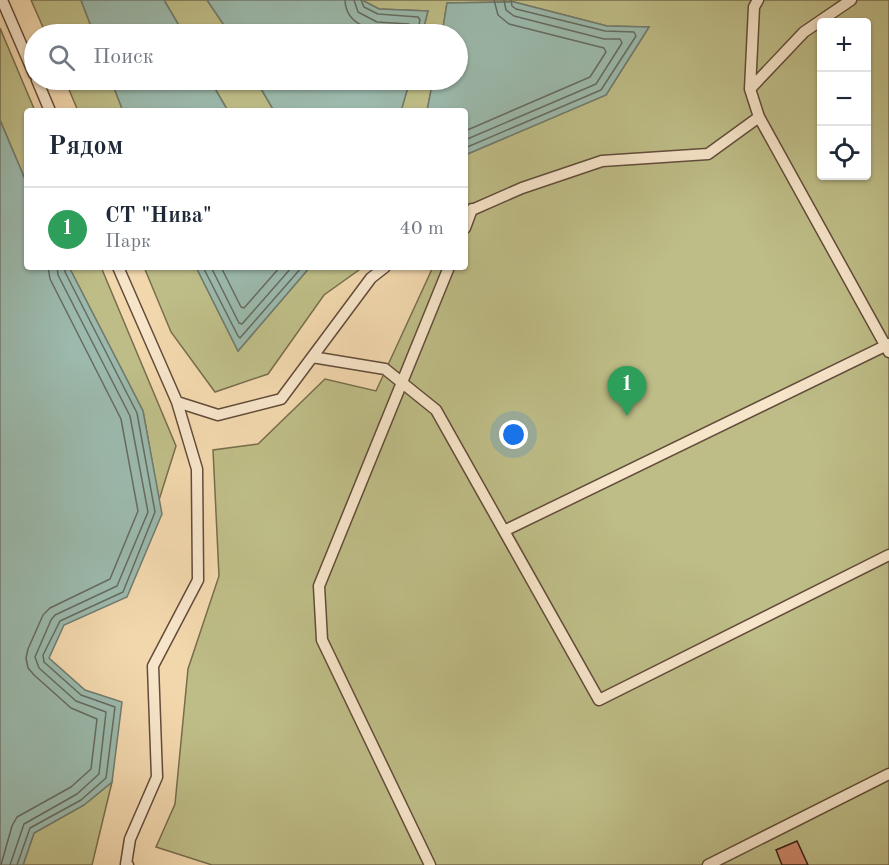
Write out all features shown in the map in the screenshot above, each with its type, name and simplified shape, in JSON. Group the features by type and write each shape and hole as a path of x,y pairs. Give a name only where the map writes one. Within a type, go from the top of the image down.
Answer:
{"lane":[{"path":"2,0 24,51"},
{"path":"504,531 888,347 759,117 750,89 754,8 758,0"},
{"path":"750,89 804,32 851,0"},
{"path":"41,90 49,108"},
{"path":"469,211 522,188 602,161 708,154 759,117"},
{"path":"119,270 177,402 197,469 198,580 153,666 157,777 130,839 126,864 128,865"},
{"path":"177,402 218,415 281,399 371,278 381,270"},
{"path":"430,865 322,640 319,586 448,270"},
{"path":"312,357 385,369 436,410 599,700 889,555"},
{"path":"708,865 889,774"}],"shaded area":[{"path":"31,0 81,0 90,24 42,24"},
{"path":"164,0 207,0 223,24 178,24"},
{"path":"362,0 889,0 889,865 212,865 156,847 175,804 188,669 219,576 213,450 258,444 325,379 376,391 432,270 468,270 468,154 606,95 649,27 607,26 514,2 447,3 444,24 425,24 428,11 379,9"},
{"path":"0,28 24,85 24,90 26,90 34,108 24,108 24,177 0,120"},
{"path":"69,90 115,90 122,108 77,108"},
{"path":"216,90 262,90 272,108 226,108"},
{"path":"407,90 431,90 428,108 402,108"},
{"path":"71,270 102,270 176,446 159,500 143,411"},
{"path":"145,270 198,270 238,351 307,270 359,270 324,295 268,374 215,392 171,332"},
{"path":"112,782 92,865 23,865 34,833 84,805"}],"water":[{"path":"81,0 164,0 178,24 90,24"},
{"path":"207,0 362,0 379,9 428,11 425,24 223,24"},
{"path":"514,2 607,26 649,27 606,95 468,154 468,108 428,108 431,90 468,90 468,24 444,24 447,3"},
{"path":"115,90 216,90 226,108 122,108"},
{"path":"262,90 407,90 402,108 272,108"},
{"path":"0,120 24,177 24,270 71,270 143,411 162,514 127,597 64,625 49,658 85,690 122,702 112,782 84,805 34,833 23,865 0,865"},
{"path":"198,270 307,270 238,351"}],"building":[{"path":"797,841 808,865 782,865 776,850"}],"place":[{"name":"СТ \"Нива\"","path":"627,416"}]}
